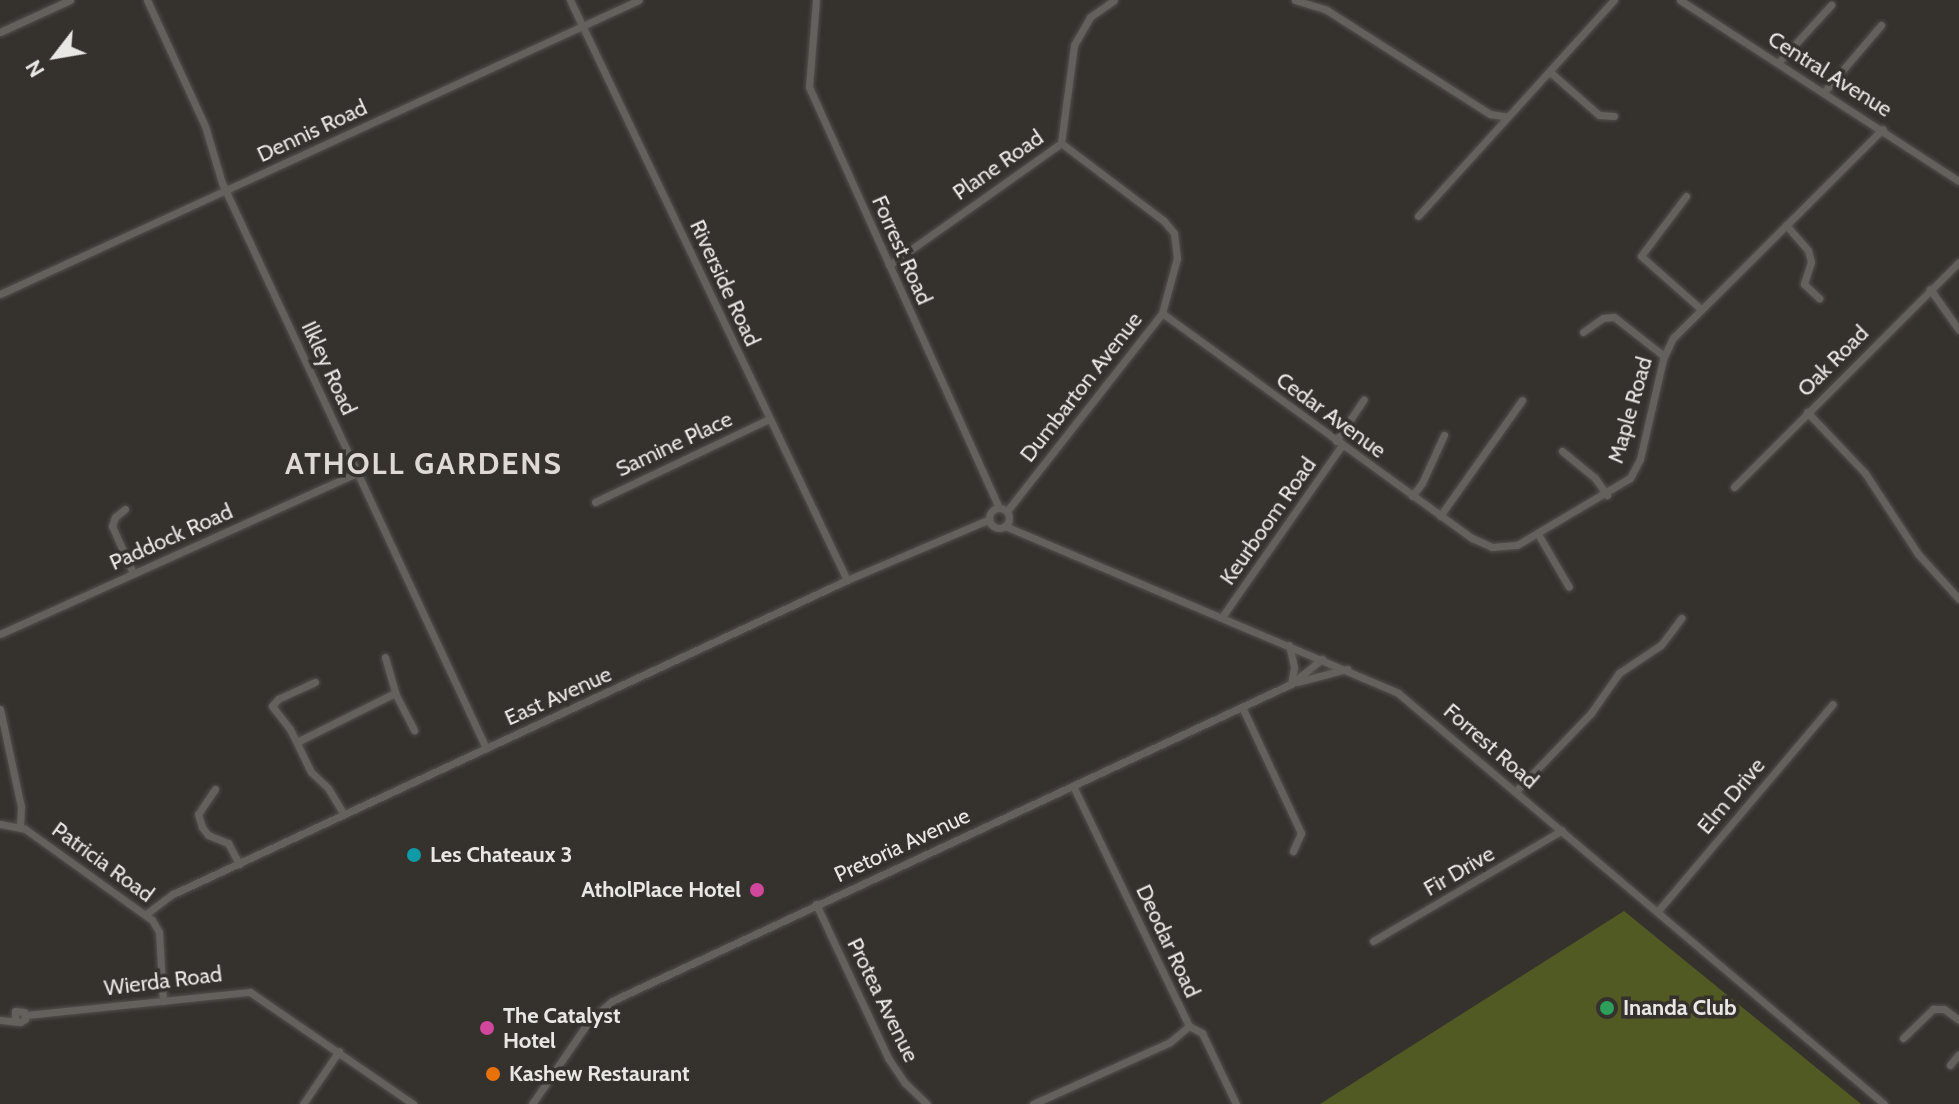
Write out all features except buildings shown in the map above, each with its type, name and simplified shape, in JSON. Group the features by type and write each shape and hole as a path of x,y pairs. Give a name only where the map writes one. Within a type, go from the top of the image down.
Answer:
{"street":[{"path":"0,32 70,0"},
{"name":"Ilkley Road","path":"147,0 205,126 226,191 486,748"},
{"name":"Riverside Road","path":"570,0 847,580"},
{"name":"Dennis Road","path":"0,294 639,0"},
{"name":"Forrest Road","path":"816,0 809,87 1003,510"},
{"name":"Plane Road","path":"889,265 1061,143 1071,57 1079,34 1090,17 1114,0"},
{"path":"1295,0 1325,9 1490,114 1508,117"},
{"path":"1325,9 1329,0"},
{"path":"1418,216 1614,0"},
{"name":"Central Avenue","path":"1680,0 1959,181"},
{"path":"1778,63 1831,5"},
{"path":"1824,92 1881,25"},
{"path":"1550,72 1599,115 1614,116"},
{"name":"Maple Road","path":"1482,544 1508,547 1538,534 1624,484 1637,467 1664,356 1673,338 1883,129"},
{"name":"Dumbarton Avenue","path":"1003,510 1162,313 1177,258 1174,233 1164,221 1061,143"},
{"path":"1686,196 1641,256 1701,309"},
{"path":"1786,225 1808,250 1811,262 1804,284 1819,298"},
{"name":"Oak Road","path":"1734,487 1959,262"},
{"path":"1930,289 1959,330"},
{"name":"Cedar Avenue","path":"1162,313 1482,544"},
{"path":"1583,332 1603,318 1614,317 1664,356"},
{"name":"Keurboom Road","path":"1222,617 1339,443 1364,399"},
{"path":"1440,516 1522,400"},
{"path":"1807,412 1865,473 1918,554 1959,599"},
{"name":"Samine Place","path":"595,502 769,419"},
{"path":"1412,496 1422,483 1444,435"},
{"path":"1562,451 1595,478 1607,495"},
{"name":"Paddock Road","path":"0,634 358,472"},
{"path":"125,509 115,517 112,526 133,573"},
{"path":"1003,510 1009,519 1005,526 997,528 990,519 992,512 1003,510"},
{"name":"East Avenue","path":"146,914 162,899 847,580 990,519"},
{"name":"Forrest Road","path":"1005,526 1347,669 1409,700 1884,1104"},
{"path":"1538,534 1569,587"},
{"path":"1515,792 1591,713 1619,673 1661,645 1681,618"},
{"path":"1289,645 1294,667 1291,684 1347,669"},
{"path":"385,657 395,693 414,730"},
{"name":"Pretoria Avenue","path":"532,1104 589,1021 612,1001 1291,684 1322,659"},
{"path":"315,682 278,699 272,706 297,742 311,772 328,788 344,815"},
{"path":"297,742 395,693"},
{"name":"Elm Drive","path":"1657,912 1833,704"},
{"path":"1242,707 1301,833 1293,851"},
{"path":"0,709 21,807 20,826"},
{"name":"Deodar Road","path":"1073,786 1189,1026 1202,1033 1236,1104"},
{"path":"215,789 198,814 202,827 208,835 228,843 239,864"},
{"name":"Patricia Road","path":"0,824 20,826 146,914 159,932 163,1001"},
{"name":"Fir Drive","path":"1373,941 1562,830"},
{"name":"Protea Avenue","path":"816,904 888,1058 905,1083 927,1104"},
{"name":"Wierda Road","path":"0,1019 14,1016 20,1009 26,1015 250,992 413,1104"},
{"path":"1903,1038 1933,1009 1944,1009 1959,1020"},
{"path":"1033,1104 1170,1042 1189,1026"},
{"path":"303,1104 339,1051"},
{"path":"1950,1065 1959,1054"}],"green space":[{"name":"Inanda Club","path":"1624,911 1861,1104 1320,1104"}],"place":[{"name":"Les Chateaux 3","path":"414,855"},
{"name":"AtholPlace Hotel","path":"757,890"},
{"name":"Inanda Club","path":"1607,1008"},
{"name":"The Catalyst Hotel","path":"487,1028"},
{"name":"Kashew Restaurant","path":"493,1074"}],"district":[{"name":"ATHOLL GARDENS","path":"424,464"}]}
